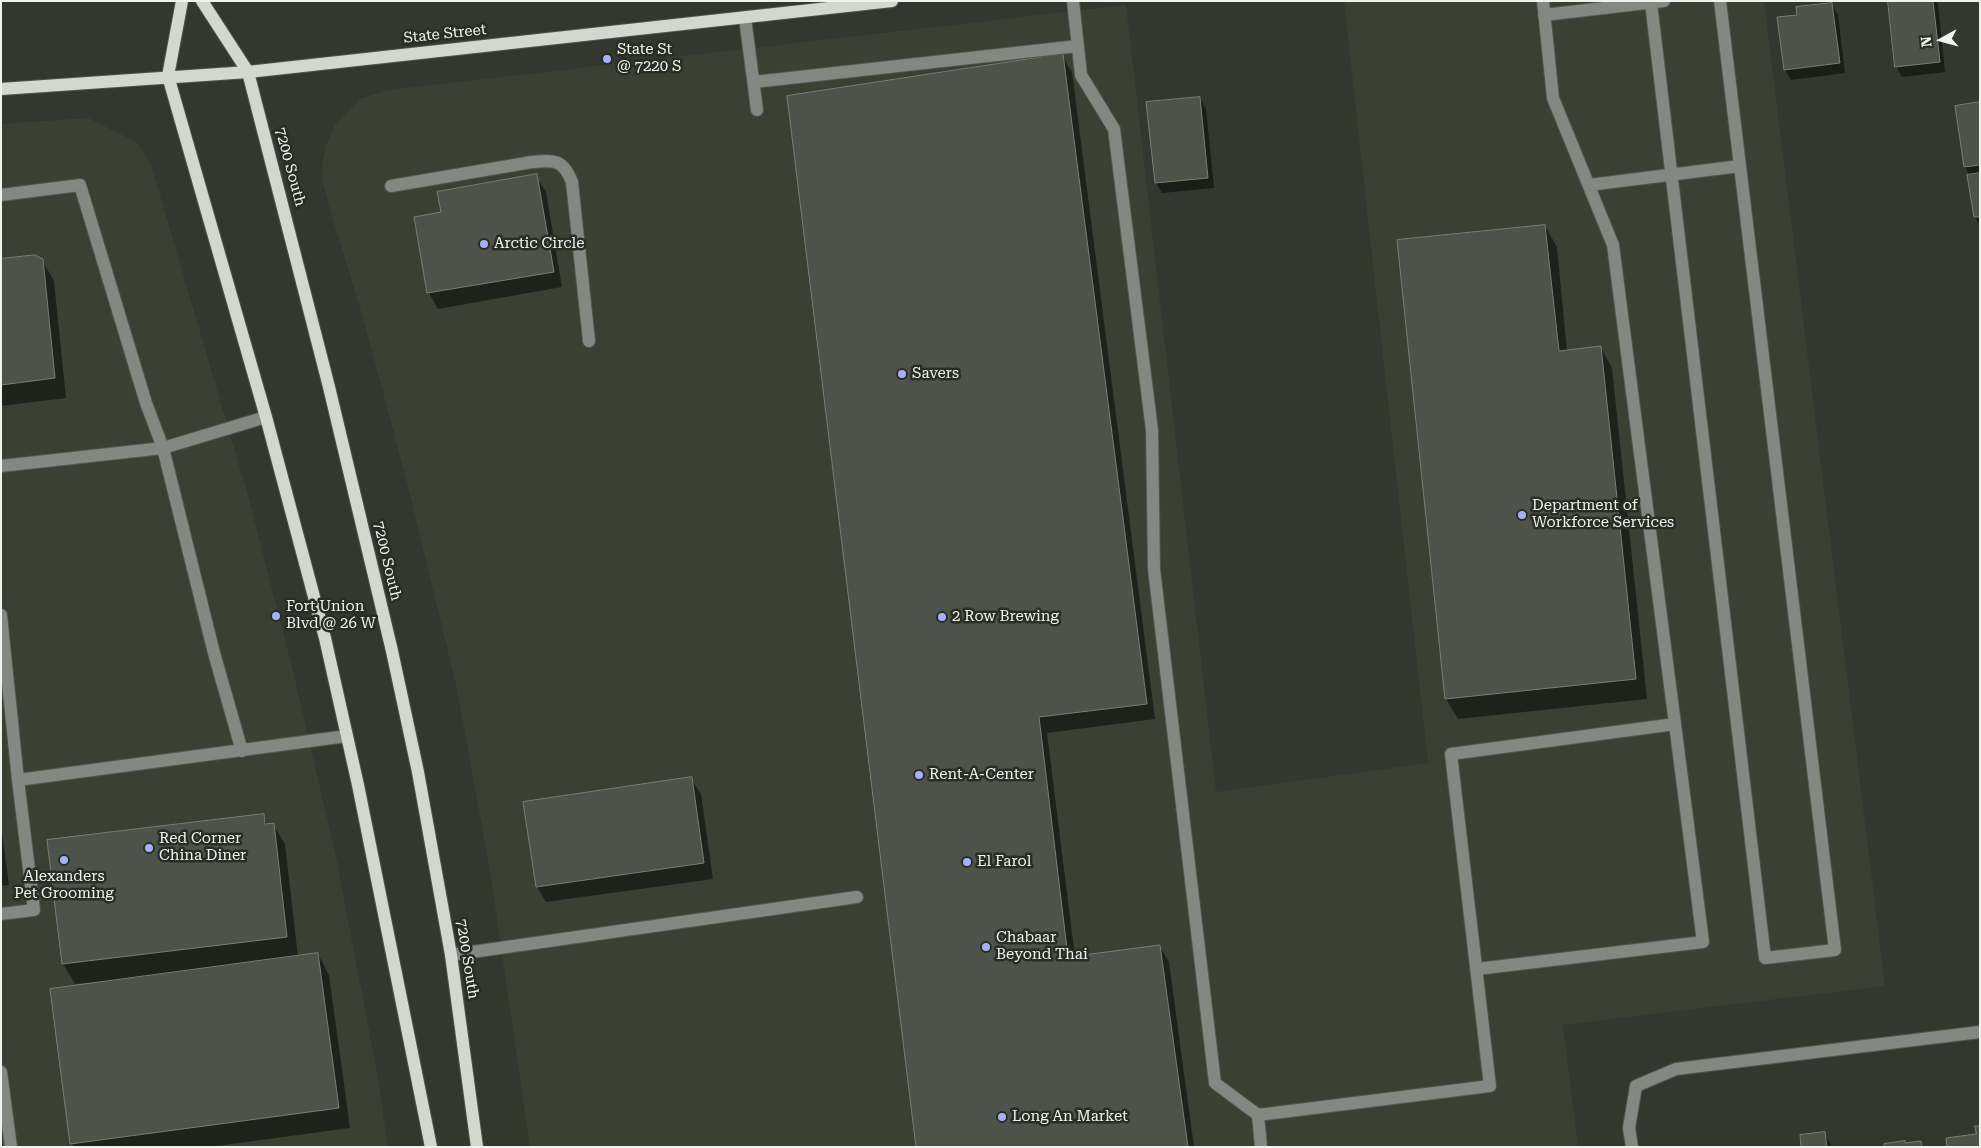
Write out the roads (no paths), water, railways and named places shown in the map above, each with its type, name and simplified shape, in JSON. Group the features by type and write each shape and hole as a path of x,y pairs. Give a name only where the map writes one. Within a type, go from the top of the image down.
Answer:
{"main road":[{"path":"182,1 168,76 266,417 325,638 347,736 431,1147"},
{"name":"7200 South","path":"202,1 248,72 296,253 392,651 418,772 451,955 477,1147"},
{"name":"State Street","path":"1,89 168,76 248,72 892,1"}],"lane":[{"path":"1073,1 1081,75 1114,129 1152,430 1154,569 1215,1083 1258,1115 1490,1086 1451,754 1675,724"},
{"path":"1477,970 1703,942 1613,245 1553,98 1543,1"},
{"path":"1544,15 1658,2 1671,175 1764,958 1835,950 1720,1"},
{"path":"745,18 757,110"},
{"path":"754,82 1078,46"},
{"path":"392,186 532,162 560,163 567,170 572,182 589,341"},
{"path":"1589,185 1740,166"},
{"path":"1,195 80,185 146,403 162,448 209,634 242,751"},
{"path":"1,466 162,448 266,417"},
{"path":"1,615 34,910 1,914"},
{"path":"18,780 347,736"},
{"path":"451,955 857,897"},
{"path":"1632,1147 1629,1128 1636,1086 1676,1069 1980,1032"},
{"path":"1,1072 11,1147"},
{"path":"1258,1115 1261,1147"}],"place":[{"name":"State St @ 7220 S","path":"607,59"},
{"name":"Arctic Circle","path":"484,244"},
{"name":"Savers","path":"902,374"},
{"name":"Department of Workforce Services","path":"1522,515"},
{"name":"Fort Union Blvd @ 26 W","path":"276,616"},
{"name":"2 Row Brewing","path":"942,617"},
{"name":"Rent-A-Center","path":"919,775"},
{"name":"Red Corner China Diner","path":"149,848"},
{"name":"Alexanders Pet Grooming","path":"64,860"},
{"name":"El Farol","path":"967,862"},
{"name":"Chabaar Beyond Thai","path":"986,947"},
{"name":"Long An Market","path":"1002,1117"}]}
